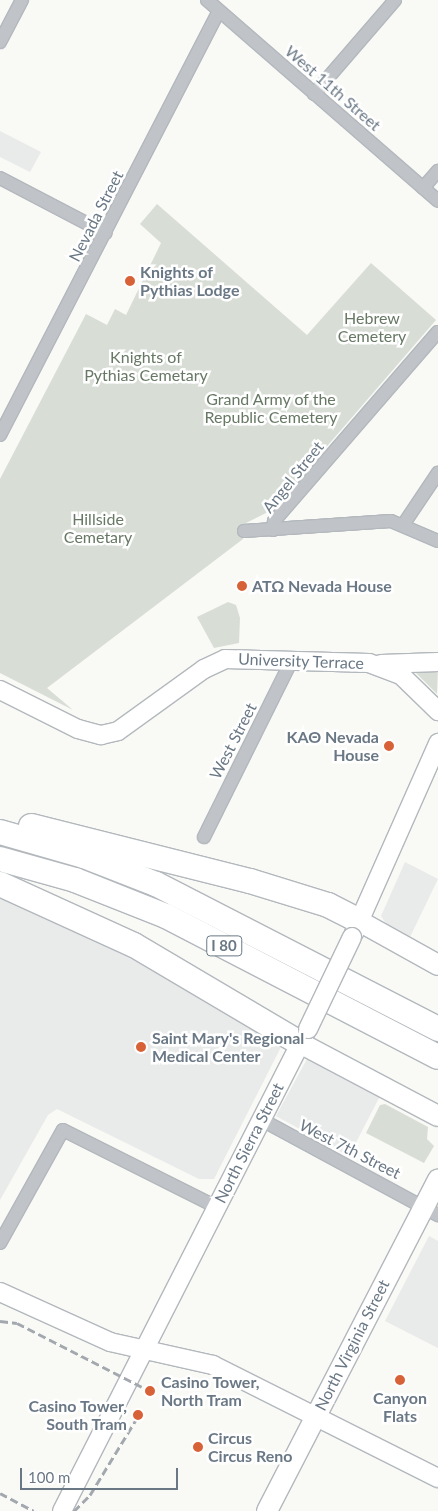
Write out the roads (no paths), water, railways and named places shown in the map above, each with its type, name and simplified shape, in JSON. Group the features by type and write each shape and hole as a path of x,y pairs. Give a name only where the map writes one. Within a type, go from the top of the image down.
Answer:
{"highway":[{"path":"0,820 100,840 250,881 328,906 356,929"},
{"name":"I 80","path":"0,832 84,856 156,884 438,1029"},
{"name":"I 80","path":"0,859 75,880 166,916 438,1057"},
{"path":"0,884 134,945 304,1036"}],"main road":[{"name":"University Terrace","path":"0,690 78,729 101,735 118,731 214,663 236,658 292,660 379,665 410,680 438,711"},
{"path":"379,665 391,661 438,662"},
{"name":"North Sierra Street","path":"62,1511 304,1036 356,929 438,743"},
{"path":"356,929 438,965"},
{"path":"304,1036 438,1116"},
{"name":"North Virginia Street","path":"267,1511 315,1417 431,1211 438,1179"},
{"path":"0,1292 63,1324 145,1349 213,1365 438,1478"}],"street":[{"path":"0,42 22,0"},
{"name":"West 11th Street","path":"207,0 438,201"},
{"path":"387,0 394,0"},
{"path":"314,94 394,0"},
{"name":"Nevada Street","path":"0,435 219,11"},
{"path":"423,188 438,171"},
{"path":"0,178 105,233"},
{"name":"Angel Street","path":"273,530 274,521 438,332"},
{"path":"403,525 438,473"},
{"path":"244,532 391,521 438,541"},
{"name":"West Street","path":"204,836 292,660"},
{"name":"West 7th Street","path":"262,1120 431,1211"},
{"path":"0,1244 63,1130 217,1207"}],"railway":[{"path":"0,1321 17,1323 142,1387"},
{"path":"74,1511 90,1495 137,1418"},
{"path":"0,1493 34,1511"}],"place":[{"name":"Knights of Pythias Lodge","path":"130,281"},
{"name":"ΑΤΩ Nevada House","path":"242,586"},
{"name":"ΚΑΘ Nevada House","path":"389,746"},
{"name":"Saint Mary's Regional Medical Center","path":"141,1047"},
{"name":"Canyon Flats","path":"400,1380"},
{"name":"Casino Tower, North Tram","path":"150,1391"},
{"name":"Casino Tower, South Tram","path":"138,1415"},
{"name":"Circus Circus Reno","path":"198,1447"}],"park label":[{"name":"Hebrew Cemetery","path":"372,327"},
{"name":"Knights of Pythias Cemetary","path":"146,366"},
{"name":"Grand Army of the Republic Cemetery","path":"271,408"},
{"name":"Hillside Cemetary","path":"98,528"}]}
